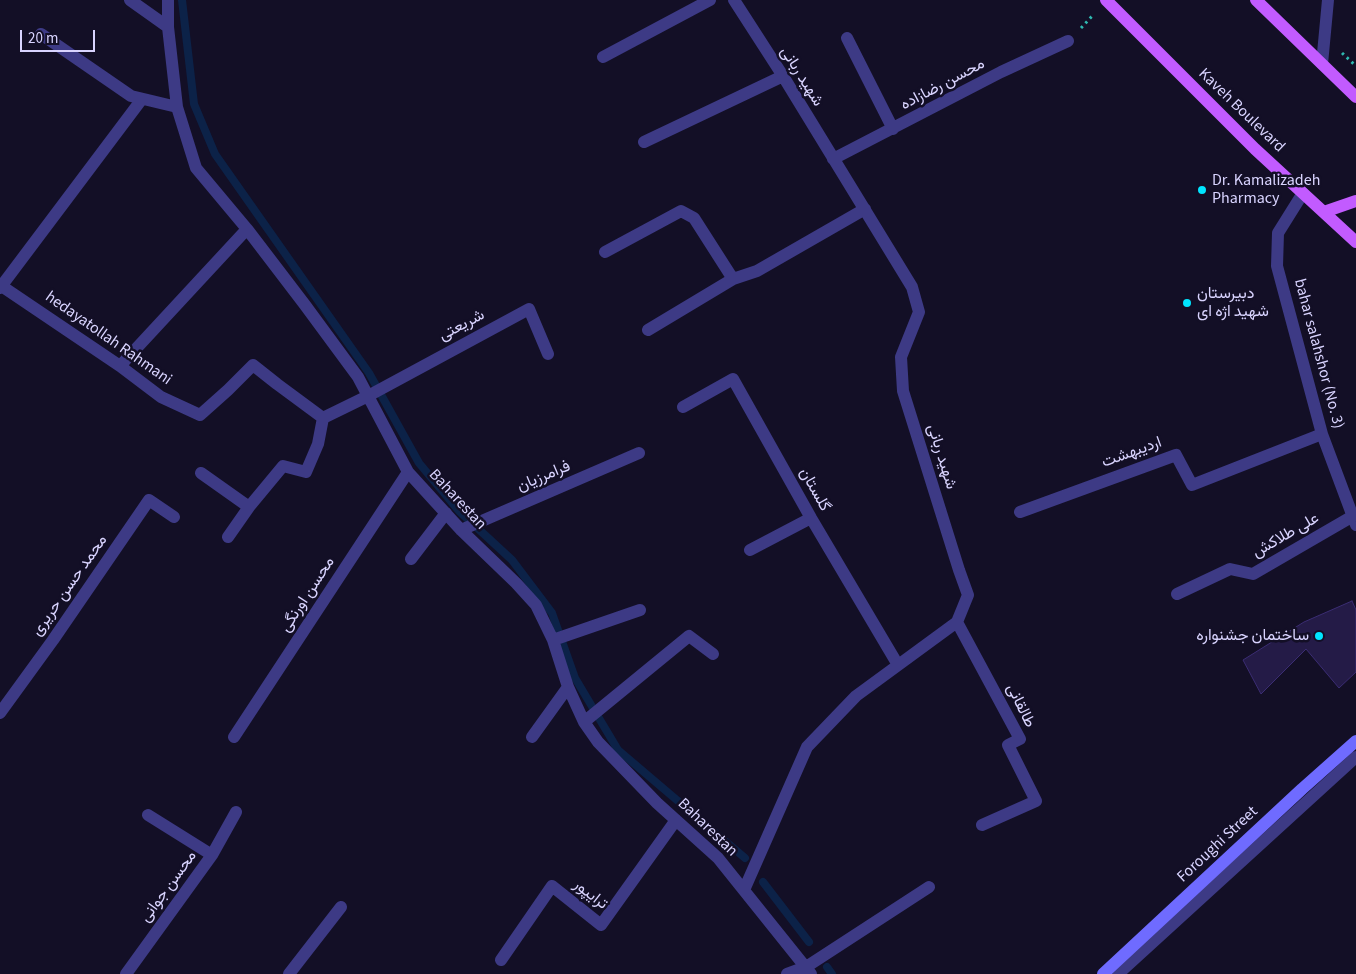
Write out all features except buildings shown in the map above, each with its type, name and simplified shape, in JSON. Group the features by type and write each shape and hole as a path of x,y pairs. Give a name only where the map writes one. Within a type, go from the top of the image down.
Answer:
{"main road":[{"path":"1256,0 1356,96"},
{"name":"Kaveh Boulevard","path":"1107,1 1255,149 1356,242"},
{"path":"1324,212 1356,201"},
{"name":"Foroughi Street","path":"1103,974 1356,741"}],"street":[{"path":"130,0 168,27"},
{"name":"Baharestan","path":"168,0 168,27 177,107 196,168 247,229 358,377 408,472 446,514 536,605 554,640 568,687 598,742 657,804 718,858 809,970"},
{"path":"603,56 710,0"},
{"name":"شهید ربانی","path":"734,0 783,76 912,287 920,312 901,357 903,391 968,595 957,622"},
{"path":"1322,64 1328,0"},
{"path":"41,34 131,96 177,107"},
{"path":"847,38 893,129"},
{"name":"محسن رضازاده","path":"833,159 1001,72 1068,41"},
{"path":"644,142 783,76"},
{"path":"0,286 142,99"},
{"name":"bahar salahshor (No. 3)","path":"1303,193 1278,233 1277,266 1322,434 1354,521"},
{"path":"648,330 733,279 757,272 865,209"},
{"path":"605,252 681,211 694,218 733,279"},
{"path":"120,366 247,229"},
{"name":"hedayatollah Rahmani","path":"0,286 120,366 161,397 200,415 253,365 323,418"},
{"name":"شریعتی","path":"368,395 529,309 548,354"},
{"name":"گلستان","path":"684,407 733,379 811,518 898,665"},
{"path":"228,537 283,466 306,472 318,444 323,418 368,395"},
{"name":"اردیبهشت","path":"1020,512 1176,455 1192,485 1322,434"},
{"name":"فرامرزیان","path":"462,529 639,453"},
{"name":"محسن اورنگی","path":"234,737 408,472"},
{"path":"201,473 250,507"},
{"name":"محمد حسن حریری","path":"0,713 53,640 149,500 174,516"},
{"path":"411,559 446,514"},
{"path":"750,550 811,518"},
{"name":"علی طلاکش","path":"1178,594 1230,570 1253,574 1354,521"},
{"path":"554,640 640,610"},
{"path":"744,890 807,747 856,696 957,622"},
{"name":"طالقانی","path":"957,622 1020,738 1008,745 1036,801 982,825"},
{"path":"586,721 690,636 713,654"},
{"path":"532,737 568,687"},
{"path":"1118,974 1356,758"},
{"path":"212,855 236,812"},
{"name":"محسن جوانی","path":"126,974 212,855 148,815"},
{"name":"ترایپور","path":"501,960 552,886 601,925 676,820"},
{"path":"787,974 809,970 929,887"},
{"path":"289,974 341,907"}],"path":[{"path":"1068,41 1107,1"}],"waterway":[{"path":"182,0 194,104 215,154 369,373 419,463 459,511 512,560 552,613 575,678 618,750 745,858"},
{"path":"763,882 809,942"},
{"path":"827,967 832,974"}],"place":[{"name":"Dr. Kamalizadeh Pharmacy","path":"1202,190"},
{"name":"دبیرستان شهید اژه ای","path":"1187,303"},
{"name":"ساختمان جشنواره","path":"1319,636"}]}
